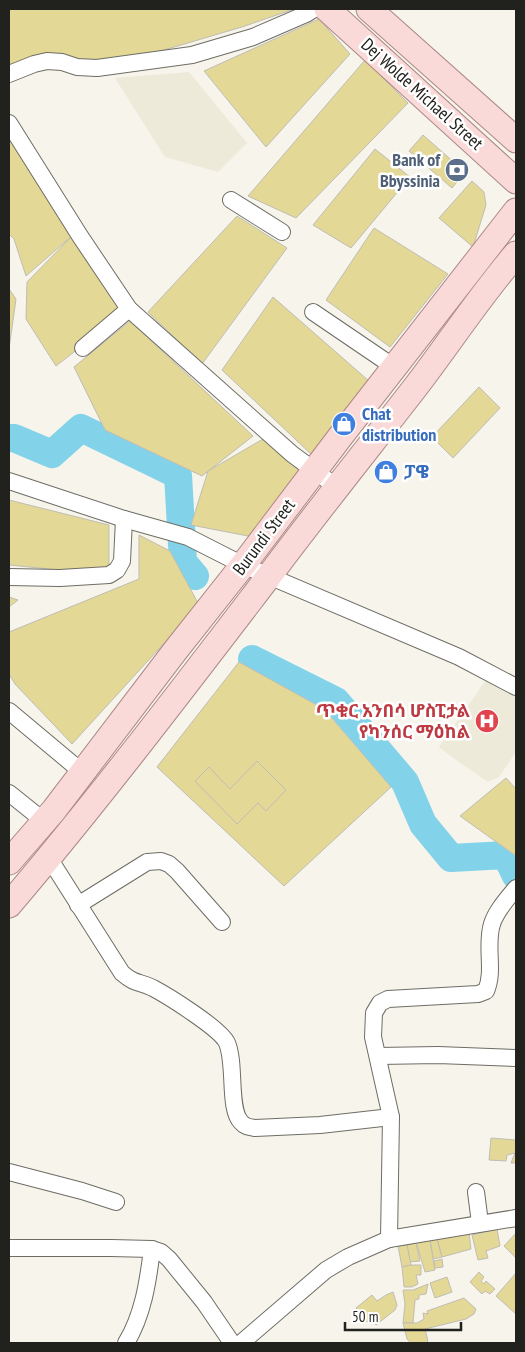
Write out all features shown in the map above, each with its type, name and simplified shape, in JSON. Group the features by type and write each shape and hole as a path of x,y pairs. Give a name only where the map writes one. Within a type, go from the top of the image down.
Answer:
{"main road":[{"name":"Dej Wolde Michael Street","path":"327,9 516,181"},
{"name":"Dej Wolde Michael Street","path":"369,9 511,131"},
{"name":"Burundi Street","path":"9,862 54,810 314,470 516,211"},
{"name":"Burundi Street","path":"9,905 49,858 203,664 415,387 482,296 516,254"},
{"path":"115,730 138,746"}],"street":[{"path":"9,74 34,64 47,62 62,62 77,67 96,68 192,55 253,37 314,9"},
{"path":"9,123 80,236 129,309 292,454 338,488"},
{"path":"231,200 282,232"},
{"path":"83,348 129,309"},
{"path":"313,312 394,367"},
{"path":"9,481 124,520 188,537 243,565 459,656 516,687"},
{"path":"9,578 60,578 109,575 118,570 122,561 124,520"},
{"path":"9,711 82,772"},
{"path":"9,795 44,821"},
{"path":"49,858 122,973 136,984 153,988 211,1027 226,1042 232,1060 236,1113 240,1122 247,1127 320,1125 392,1117"},
{"path":"78,905 146,862 161,861 169,864 177,871 222,922"},
{"path":"389,1240 392,1117 373,1037 374,1013 380,1003 388,999 478,994 486,991 490,975 491,925 505,901 516,888"},
{"path":"378,1056 438,1055 516,1058"},
{"path":"9,1172 116,1202"},
{"path":"476,1192 480,1224"},
{"path":"241,1343 326,1270 348,1258 389,1240 516,1218"},
{"path":"9,1248 152,1249 161,1252 169,1259 204,1302 232,1343"},
{"path":"126,1343 140,1312 148,1282 152,1249"}],"shaded area":[{"path":"189,72 247,143 218,172 165,157 115,78"},
{"name":"ጥቁር አንበሳ ሆስፒታል የካንሰር ማዕከል","path":"486,680 516,695 516,752 499,777 488,782 439,747"}],"building":[{"path":"9,9 294,9 242,27 164,50 88,68 9,71"},
{"path":"319,19 350,54 266,147 204,71"},
{"path":"365,60 408,103 296,218 248,196"},
{"path":"9,135 73,235 26,276 14,239 9,234"},
{"path":"423,135 465,172 452,188 409,151"},
{"path":"375,149 410,177 351,248 313,225"},
{"path":"472,181 484,192 486,205 473,247 439,218"},
{"path":"237,216 287,248 202,364 148,312"},
{"path":"374,228 448,274 390,347 326,300"},
{"path":"73,235 129,309 56,366 26,319 27,282"},
{"path":"9,289 16,299 9,349"},
{"path":"273,297 369,381 312,455 222,370"},
{"path":"130,321 253,436 202,476 105,430 74,367"},
{"path":"479,387 500,408 453,458 432,437"},
{"path":"263,439 302,473 253,537 191,525 208,471"},
{"path":"9,500 109,525 109,575 9,565"},
{"path":"139,535 170,551 199,605 72,744 15,684 9,674 9,632 139,579"},
{"path":"9,597 18,600 9,607"},
{"path":"239,662 324,709 391,787 284,886 157,767"},
{"path":"257,761 286,790 266,811 258,803 237,824 195,781 209,767 230,789"},
{"path":"506,778 516,789 516,856 460,816"},
{"path":"491,1138 516,1140 516,1163 511,1163 515,1153 507,1155 506,1161 489,1160"},
{"path":"497,1229 500,1246 486,1251 488,1258 478,1260 472,1235"},
{"path":"469,1233 471,1249 442,1257 437,1239"},
{"path":"516,1233 516,1258 504,1246"},
{"path":"437,1239 442,1257 433,1259 430,1240"},
{"path":"430,1240 435,1270 425,1272 416,1242"},
{"path":"416,1243 420,1261 410,1262 407,1245"},
{"path":"407,1245 411,1265 402,1267 398,1246"},
{"path":"442,1259 443,1267 435,1268 434,1261"},
{"path":"421,1265 421,1275 416,1275 418,1284 412,1287 404,1287 402,1267"},
{"path":"479,1272 484,1277 481,1281 484,1284 486,1281 495,1289 490,1294 485,1291 482,1294 470,1282"},
{"path":"516,1273 516,1314 496,1296"},
{"path":"447,1277 452,1292 435,1298 430,1283"},
{"path":"428,1284 426,1294 419,1295 419,1299 415,1300 413,1323 403,1323 405,1304 403,1290 413,1290"},
{"path":"393,1292 397,1305 395,1310 376,1325 371,1319 367,1322 356,1308 372,1295 377,1301"},
{"path":"464,1298 476,1309 474,1314 466,1319 425,1329 428,1341 426,1343 411,1343 407,1339 403,1323 417,1323 424,1319 423,1313 428,1314 427,1311"}],"waterway":[{"path":"9,438 14,438 52,454 81,428 178,475 183,562 195,576"},
{"path":"252,659 336,701 405,782 423,824 451,858 506,855 516,876"}],"place":[{"name":"Bank of Bbyssinia","path":"457,170"},
{"name":"Chat distribution","path":"344,424"},
{"name":"ፓዌ","path":"386,472"},
{"name":"ጥቁር አንበሳ ሆስፒታል የካንሰር ማዕከል","path":"487,721"}]}
